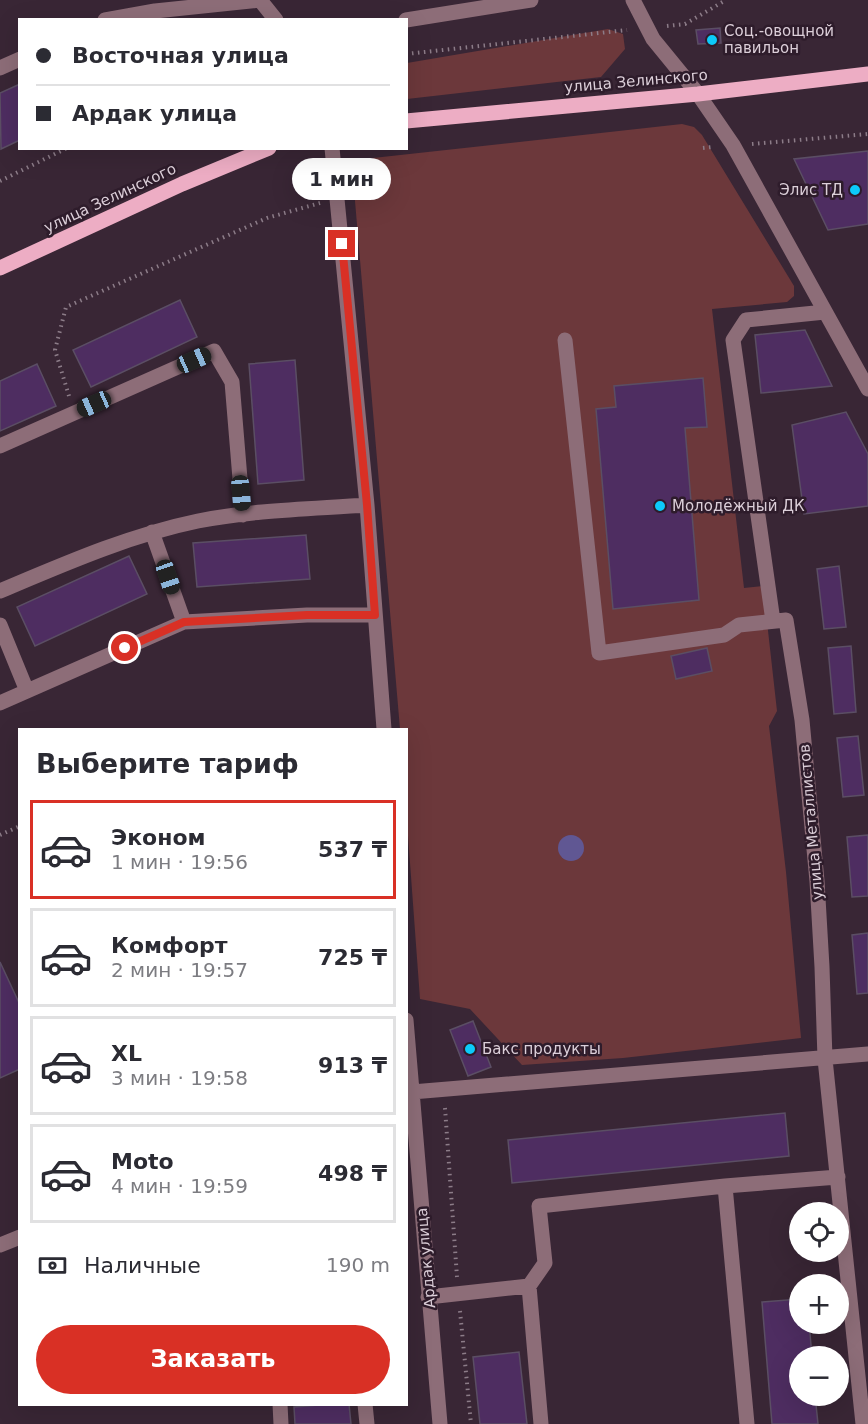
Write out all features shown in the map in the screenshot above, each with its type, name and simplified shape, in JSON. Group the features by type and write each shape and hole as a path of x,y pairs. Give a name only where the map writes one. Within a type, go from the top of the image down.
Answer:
{"main road":[{"name":"улица Зелинского","path":"408,121 698,94 868,74"},
{"name":"улица Зелинского","path":"0,268 182,184 264,150"}],"street":[{"path":"116,18 155,11 260,0 274,18"},
{"path":"408,20 531,0"},
{"path":"633,0 653,39 698,94 733,145 868,389"},
{"path":"0,68 18,60"},
{"path":"332,150 367,505 384,728"},
{"path":"565,340 599,653 724,635 739,625 773,621 733,340 746,320 825,312"},
{"path":"0,446 214,351 232,382 243,515"},
{"path":"0,591 152,532 200,521 243,515 367,505"},
{"path":"152,532 184,622"},
{"path":"0,704 184,622 307,615 375,615"},
{"name":"улица Металлистов","path":"773,621 786,620 802,720 817,881 825,1059 863,1424"},
{"path":"0,625 27,691"},
{"name":"Ардак улица","path":"408,1044 412,1092 411,1138 440,1424"},
{"path":"412,1092 868,1054"},
{"path":"541,1424 529,1286 545,1263 539,1206 725,1186 838,1177"},
{"path":"725,1186 747,1424"},
{"path":"0,1245 18,1238"},
{"path":"428,1297 529,1286"},
{"path":"280,1406 282,1424"},
{"path":"365,1406 367,1424"}],"path":[{"path":"408,54 685,24 726,0"},
{"path":"703,148 868,134"},
{"path":"0,181 63,150"},
{"path":"74,413 55,350 66,307 267,218 338,198"},
{"path":"0,835 18,827"},
{"path":"444,1089 471,1424"}],"shaded area":[{"path":"608,29 623,34 625,49 601,77 408,99 408,63"},
{"path":"682,124 694,127 702,135 794,286 794,296 787,302 712,309 744,588 763,586 777,711 769,726 786,872 801,1038 623,1058 522,1065 470,1009 420,999 408,836 408,728 400,728 355,201 356,186 362,164 373,158"},
{"path":"571,835 580,839 584,848 580,857 571,861 562,857 558,848 562,839"}],"building":[{"path":"720,28 721,43 698,44 696,30"},
{"path":"18,85 18,141 1,149 0,93"},
{"path":"868,151 868,224 828,230 794,159"},
{"path":"180,300 197,337 91,387 73,350"},
{"path":"805,330 832,386 761,393 755,335"},
{"path":"295,360 304,480 258,484 249,364"},
{"path":"37,364 56,406 0,431 0,381"},
{"path":"703,378 707,427 685,428 699,600 613,609 596,409 616,407 614,386"},
{"path":"846,412 868,454 868,506 804,514 792,425"},
{"path":"306,535 310,579 197,587 193,543"},
{"path":"129,556 147,594 35,646 17,607"},
{"path":"839,566 846,627 824,629 817,569"},
{"path":"851,646 856,712 834,714 828,648"},
{"path":"707,648 712,671 676,679 671,656"},
{"path":"858,736 864,795 843,797 837,738"},
{"path":"868,835 868,896 852,897 847,837"},
{"path":"868,933 868,993 857,994 852,935"},
{"path":"0,962 18,1001 18,1070 0,1078"},
{"name":"Бакс продукты","path":"473,1021 491,1067 468,1076 450,1030"},
{"path":"785,1113 789,1156 512,1183 508,1140"},
{"path":"789,1300 789,1334 810,1334 811,1346 789,1346 789,1406 816,1406 818,1424 772,1424 762,1302"},
{"path":"519,1352 527,1424 480,1424 473,1357"},
{"path":"349,1406 351,1424 295,1424 294,1407"},
{"path":"349,1406 351,1424 295,1424 294,1407"}],"place":[{"name":"Соц.-овощной павильон","path":"712,40"},
{"name":"Элис ТД","path":"855,190"},
{"name":"Молодёжный ДК","path":"660,506"},
{"name":"Бакс продукты","path":"470,1049"}],"route":[{"path":"125,648 184,622 307,615 375,615 342,244"}]}
